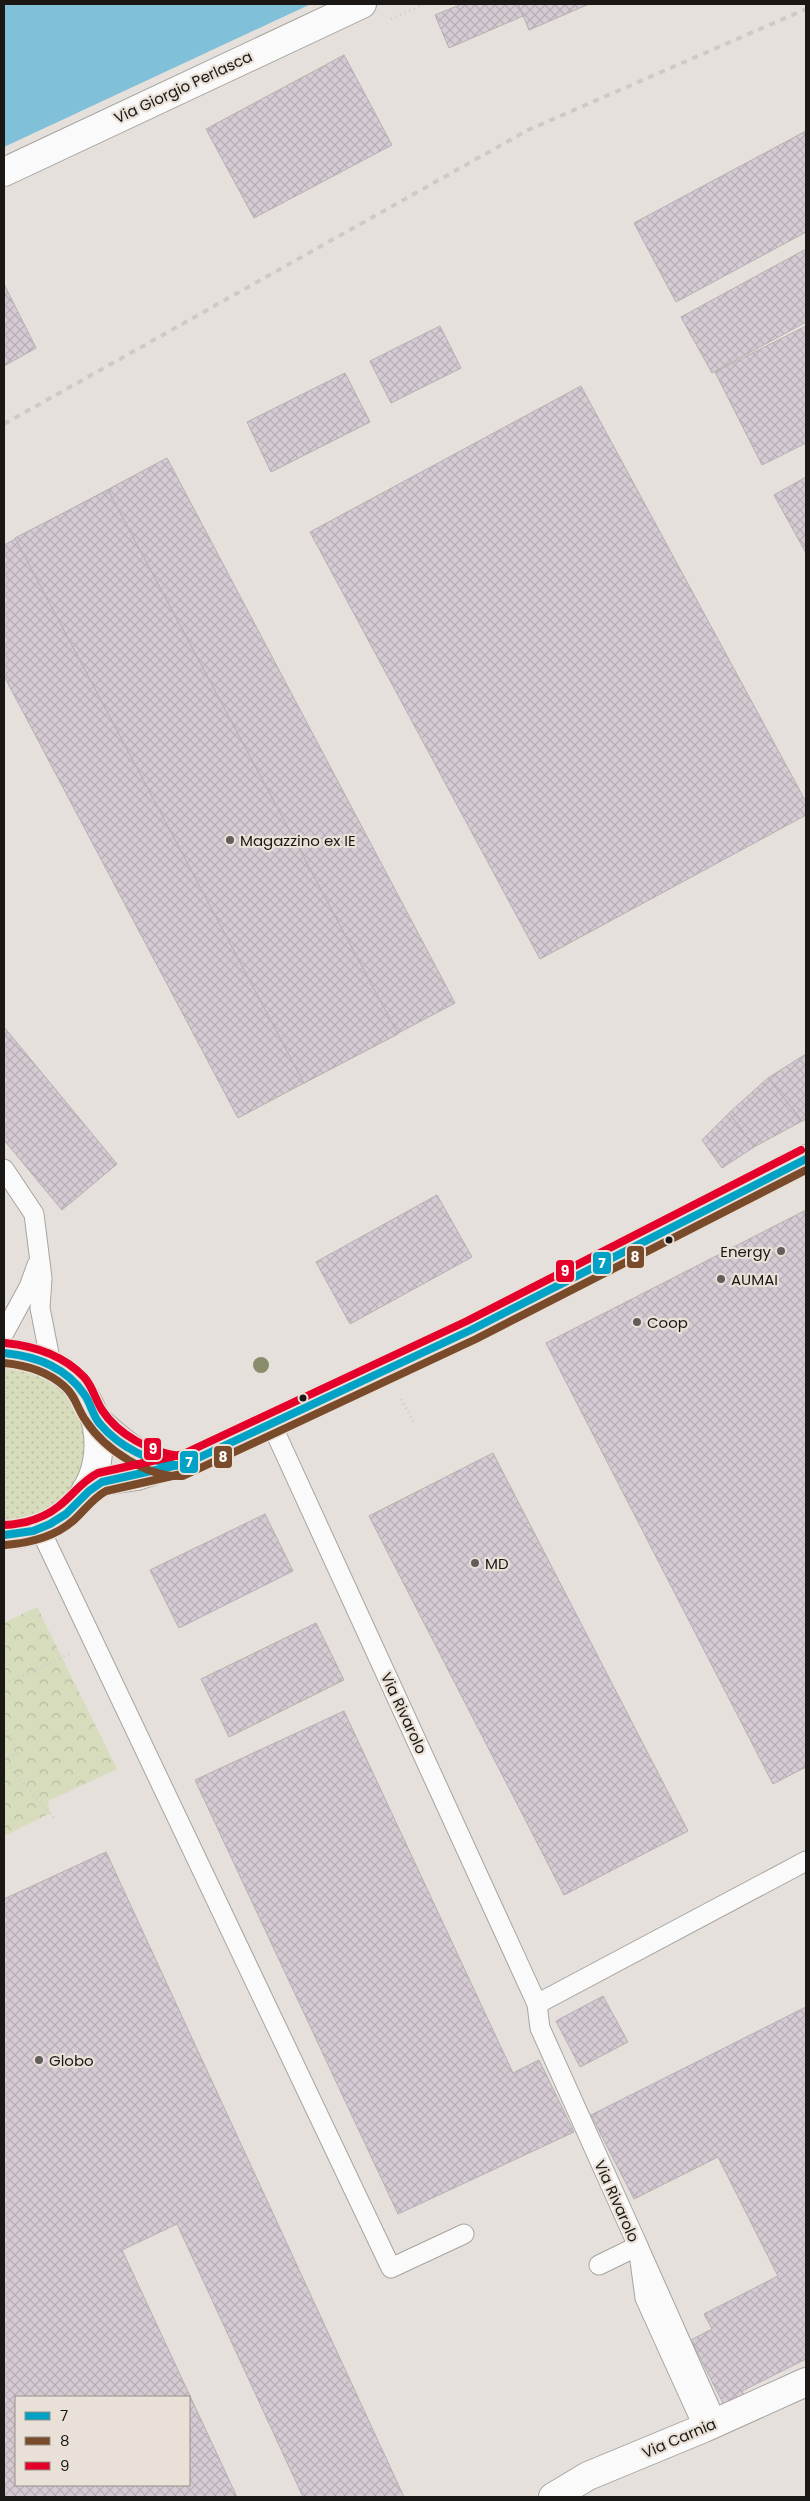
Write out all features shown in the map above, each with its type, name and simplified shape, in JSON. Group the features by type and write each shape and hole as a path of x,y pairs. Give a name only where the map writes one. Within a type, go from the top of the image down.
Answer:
{"main road":[{"name":"Via Giorgio Perlasca","path":"4,172 362,4"},
{"path":"94,1416 119,1442 169,1465 181,1466 487,1322 806,1159"},
{"path":"4,1353 28,1355 51,1364 70,1378 85,1395 94,1416 99,1442 96,1467 86,1490 74,1507 58,1520 40,1529 21,1534 4,1535"},
{"path":"86,1490 104,1481 137,1476 169,1465"},
{"name":"Via Carnia","path":"553,2497 588,2476 707,2419 806,2382"}],"lane":[{"path":"4,1169 34,1214 40,1259 40,1308 51,1364"},
{"path":"4,1333 29,1287 40,1259"},
{"name":"Via Rivarolo","path":"271,1423 537,2004 540,2028 638,2246 646,2298 707,2419"},
{"path":"40,1529 391,2268 464,2234"},
{"path":"537,2004 806,1861"},
{"path":"599,2265 638,2246"}],"path":[{"path":"397,1392 414,1423"},
{"path":"4,1683 73,1653"},
{"path":"4,1721 18,1753 4,1760 54,1819"}],"green space":[{"path":"4,1362 29,1364 78,1403 89,1444 78,1485 48,1515 4,1525"},
{"path":"37,1607 117,1769 48,1801 50,1813 4,1836 4,1623"}],"water":[{"path":"4,4 311,4 4,147"}],"building":[{"path":"462,4 518,4 523,16 449,48 435,15"},
{"path":"518,4 589,4 529,30"},
{"path":"344,55 392,145 254,218 206,129"},
{"path":"806,131 806,232 676,302 634,223"},
{"path":"806,249 806,322 712,373 681,317"},
{"path":"4,284 36,348 4,366"},
{"path":"440,326 461,368 391,403 370,361"},
{"path":"806,326 806,443 762,465 715,372"},
{"path":"345,373 370,422 271,472 247,422"},
{"path":"581,386 806,802 806,815 540,959 310,532"},
{"name":"Magazzino ex IE","path":"167,458 455,1003 238,1118 4,676 4,545"},
{"path":"806,477 806,553 774,495"},
{"path":"108,490 398,1034 304,1083 15,538"},
{"path":"4,1027 117,1164 62,1210 4,1140"},
{"path":"806,1054 806,1119 802,1121 768,1078"},
{"path":"768,1078 802,1121 754,1147 729,1113"},
{"path":"729,1113 754,1147 722,1168 702,1140"},
{"path":"437,1195 472,1257 350,1324 316,1262"},
{"path":"806,1210 806,1767 773,1784 546,1343"},
{"path":"493,1453 688,1831 564,1895 369,1516"},
{"path":"265,1514 293,1571 179,1628 150,1570"},
{"path":"316,1623 344,1680 229,1737 201,1679"},
{"path":"344,1711 513,2073 539,2060 574,2132 398,2214 195,1780"},
{"path":"106,1852 404,2497 303,2497 177,2224 122,2250 190,2396 15,2396 15,2486 190,2486 190,2396 237,2497 4,2497 4,1899"},
{"path":"603,1996 628,2042 580,2067 556,2021"},
{"path":"806,2007 806,2359 742,2391 745,2397 725,2407 691,2340 712,2329 704,2314 778,2276 718,2157 634,2199 591,2115"}],"railway":[{"path":"4,424 528,130 806,9"}],"transit line":[{"name":"9","path":"5,1343 27,1346 58,1357 84,1377 102,1410 117,1427 136,1441 157,1451 179,1456 467,1321 801,1150"},
{"name":"7","path":"4,1353 38,1360 59,1370 76,1384 86,1398 97,1420 108,1433 127,1447 147,1457 181,1466 471,1330 806,1159"},
{"name":"8","path":"4,1363 36,1370 50,1376 64,1386 94,1432 128,1460 156,1472 183,1476 476,1339 806,1170"},
{"name":"9","path":"4,1525 26,1522 53,1511 87,1480 98,1473 184,1454"},
{"name":"7","path":"4,1535 33,1531 50,1524 66,1514 89,1491 102,1482 187,1463"},
{"name":"8","path":"5,1545 33,1541 59,1531 106,1491 190,1472"}],"place":[{"name":"Magazzino ex IE","path":"230,840"},
{"name":"Energy","path":"781,1251"},
{"name":"AUMAI","path":"721,1279"},
{"name":"Coop","path":"637,1322"},
{"name":"MD","path":"475,1563"},
{"name":"Globo","path":"39,2060"}]}
